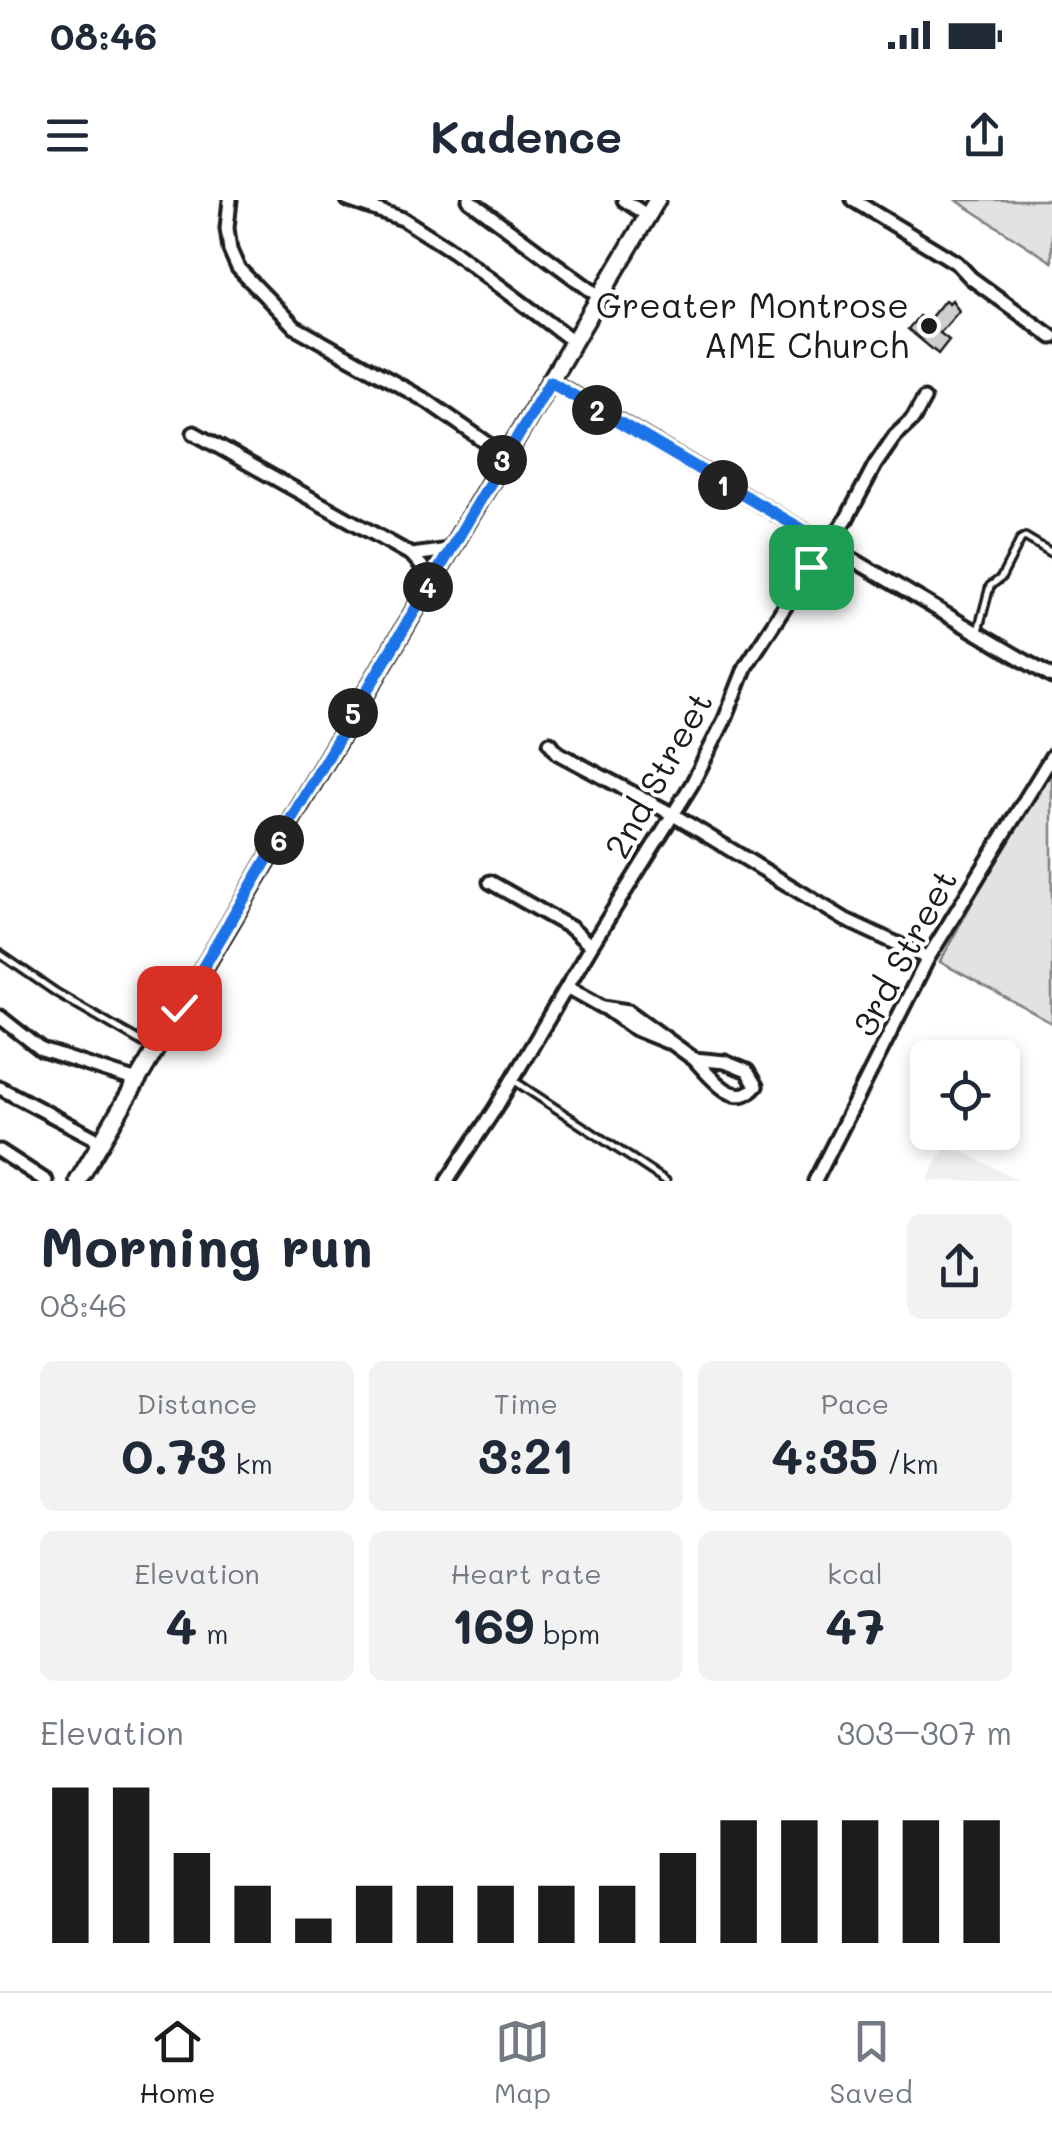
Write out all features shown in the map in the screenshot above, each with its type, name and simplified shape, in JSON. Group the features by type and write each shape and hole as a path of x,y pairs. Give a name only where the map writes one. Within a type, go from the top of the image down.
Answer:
{"main road":[{"path":"78,1181 657,200"}],"street":[{"path":"230,200 227,228 238,268 295,327 427,401 504,455"},
{"path":"348,200 403,219 453,250 573,341"},
{"path":"469,200 600,298"},
{"path":"624,200 648,216"},
{"path":"852,200 956,263 1052,337"},
{"path":"550,382 1052,677"},
{"name":"2nd Street","path":"447,1181 513,1080 692,784 746,666 846,520 875,464 913,419 924,399"},
{"path":"194,433 338,510 412,555 432,579"},
{"path":"412,555 449,550"},
{"path":"550,743 558,753 672,814 846,920 928,958"},
{"name":"3rd Street","path":"815,1181 928,958 1052,756"},
{"path":"490,882 571,928 591,946"},
{"path":"569,988 603,1007 628,1011 652,1026 730,1093 749,1094 756,1086 748,1071 725,1062 694,1060"},
{"path":"0,1017 42,1050 137,1080"},
{"path":"0,1088 102,1142"},
{"path":"0,1151 46,1181"}],"lane":[{"path":"977,633 984,620 990,586 1001,578 1022,539 1052,553"},
{"path":"0,954 42,984 155,1050"},
{"path":"513,1080 666,1181"}],"shaded area":[{"path":"956,200 1052,200 1052,262"},
{"path":"1052,754 1052,1023 940,962"},
{"path":"943,1150 960,1150 1019,1181 927,1181"}],"building":[{"name":"Greater Montrose AME Church","path":"945,300 952,300 959,311 940,333 949,340 938,354 908,329 919,316 927,322"}],"place":[{"name":"Greater Montrose AME Church","path":"929,326"}],"route":[{"path":"179,1008 550,382 827,544 811,567"}]}
